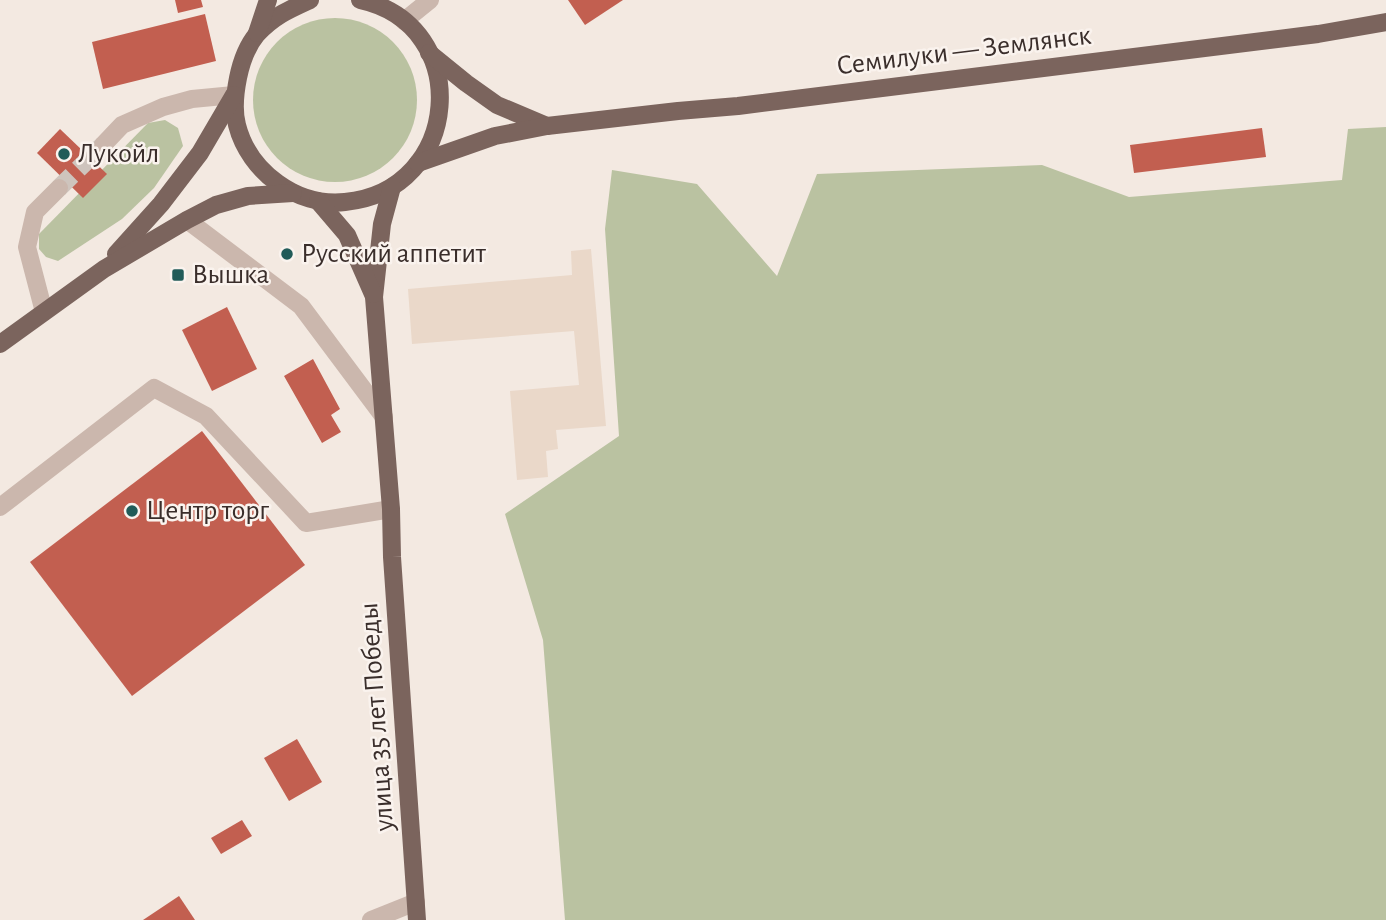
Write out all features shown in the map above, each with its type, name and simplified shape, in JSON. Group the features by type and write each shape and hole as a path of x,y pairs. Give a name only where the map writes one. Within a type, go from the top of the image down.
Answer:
{"main road":[{"path":"104,268 161,204 200,153 234,94 241,63 256,36 268,0"},
{"path":"256,36 280,13 310,0"},
{"path":"360,0 376,4 404,21"},
{"path":"234,94 237,124 248,153 268,176 293,193 318,201 344,202 369,198 392,187 418,163 435,133 440,106 438,79 429,52 390,0"},
{"name":"Семилуки — Землянск","path":"418,163 495,136 547,126 1318,34 1386,22"},
{"path":"429,52 497,105 547,126"},
{"path":"374,297 382,224 392,187"},
{"path":"0,344 104,268 216,205 248,196 293,193"},
{"path":"318,201 347,235 374,297"},
{"name":"улица 35 лет Победы","path":"374,297 391,509 416,911"}],"street":[{"path":"404,21 430,0"},
{"path":"103,145 122,125 163,107 192,99 234,94"},
{"path":"44,312 27,247 35,212 59,188"},
{"path":"187,220 301,306 384,417"},
{"path":"0,507 154,388 206,416 306,523 391,509"},
{"path":"371,920 416,911"}],"green space":[{"path":"335,18 366,24 393,42 411,69 417,100 411,131 393,158 366,176 335,182 304,176 277,158 259,131 253,100 259,69 277,42 304,24"},
{"path":"165,120 178,128 183,146 154,188 122,219 58,261 46,257 39,249 39,234 148,123"},
{"path":"1386,127 1386,920 565,920 543,640 505,514 619,436 605,229 612,170 697,184 777,276 817,174 1042,165 1129,197 1342,180 1348,129"}],"shaded area":[{"path":"591,249 606,426 556,430 558,449 546,451 548,477 517,480 510,391 579,385 574,331 412,344 408,289 572,275 571,251"}],"building":[{"path":"175,0 201,0 203,7 178,13"},
{"path":"568,0 623,0 585,25"},
{"path":"205,14 216,61 103,89 92,42"},
{"path":"1262,128 1266,157 1134,173 1130,145"},
{"path":"60,129 107,174 83,198 37,153"},
{"path":"227,307 257,369 212,391 182,330"},
{"path":"313,359 340,409 331,415 341,432 322,443 284,376"},
{"path":"202,431 305,565 132,696 30,562"},
{"path":"297,739 322,782 289,801 264,758"},
{"path":"242,820 252,836 221,854 211,838"},
{"path":"179,896 195,920 143,920"}],"tunnel":[{"path":"59,188 103,145"}],"place":[{"name":"Лукойл","path":"64,154"},
{"name":"Русский аппетит","path":"287,254"},
{"name":"Вышка","path":"178,275"},
{"name":"Центр торг","path":"132,511"}]}
